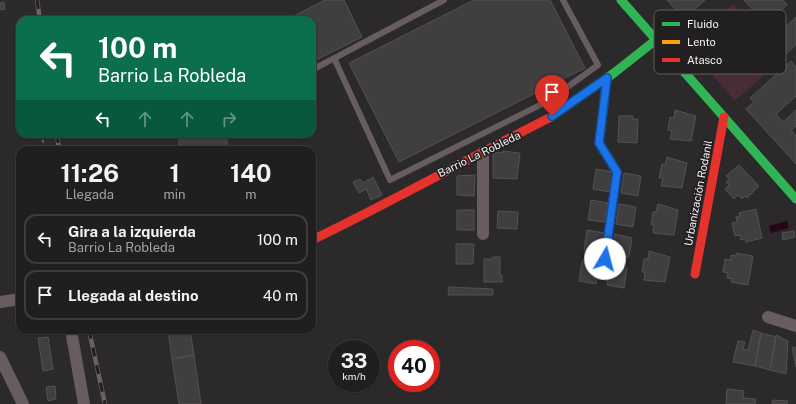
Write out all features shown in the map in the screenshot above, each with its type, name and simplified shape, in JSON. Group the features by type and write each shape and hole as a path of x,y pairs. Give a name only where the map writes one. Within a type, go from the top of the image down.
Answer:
{"street":[{"path":"622,0 654,36"},
{"name":"Barrio La Robleda","path":"316,238 382,206 552,116 607,78 654,41"},
{"path":"687,74 775,173 796,199"},
{"path":"605,259 617,172 599,143 607,78"},
{"name":"Urbanización Rodanil","path":"695,274 724,117"},
{"path":"483,152 483,234"},
{"path":"0,302 16,300"},
{"path":"768,318 796,326"},
{"path":"72,334 84,404"},
{"path":"0,357 23,404"}],"lane":[{"path":"316,68 444,0"},
{"path":"334,58 390,180 548,102 598,65 563,0"}],"shaded area":[{"path":"733,4 738,10 726,10"},
{"path":"712,74 765,74 735,101"},
{"path":"787,221 789,228 771,233 769,226"}],"building":[{"path":"325,0 344,0 362,37 316,60 316,16 294,16"},
{"path":"474,0 550,0 585,68 399,162 349,63"},
{"path":"667,0 705,0 694,10 676,10"},
{"path":"744,0 783,0 787,5 781,10 753,10"},
{"path":"4,2 5,9 0,10 0,3"},
{"path":"796,17 796,45 786,54 786,26"},
{"path":"791,61 796,67 796,96 776,114 783,122 796,110 796,126 791,130 796,136 796,164 746,109 754,102 750,98 777,74 786,74 786,66"},
{"path":"675,110 696,116 691,141 670,139 672,131 668,130 670,117 674,118"},
{"path":"619,116 633,116 632,119 638,119 637,143 618,142"},
{"path":"179,138 227,138 227,146 179,146"},
{"path":"503,151 520,153 517,179 493,178 493,152 503,153"},
{"path":"667,157 687,163 682,188 661,186 663,178 659,178 662,164 665,165"},
{"path":"739,165 759,186 747,198 745,196 742,199 738,195 734,199 725,189 729,185 726,182 729,179 726,176"},
{"path":"596,169 613,172 610,192 593,189"},
{"path":"624,173 641,176 638,196 621,193"},
{"path":"475,175 474,196 457,195 457,176"},
{"path":"373,177 382,195 371,200 366,189 359,193 353,182 360,179 363,183"},
{"path":"591,200 608,203 605,222 588,220"},
{"path":"619,204 636,207 633,227 616,224"},
{"path":"658,204 678,210 674,235 653,233 654,225 651,225 653,212 656,212"},
{"path":"756,209 762,238 746,242 745,239 741,240 740,235 735,236 732,223 737,222 736,217 740,216 739,213"},
{"path":"457,210 474,210 474,230 457,230"},
{"path":"498,211 518,212 517,229 497,228"},
{"path":"587,230 604,233 601,253 584,250"},
{"path":"794,231 795,237 783,240 782,233"},
{"path":"615,234 632,238 629,257 612,255"},
{"path":"456,244 474,244 473,264 456,264"},
{"path":"649,251 670,257 665,282 644,280 645,273 642,272 644,259 648,259"},
{"path":"736,253 753,256 748,285 731,282 732,279 727,278 728,273 723,272 725,259 731,260 731,255 736,256"},
{"path":"493,257 500,257 500,275 502,275 502,282 484,282 484,259 493,259"},
{"path":"582,261 599,264 596,284 579,281"},
{"path":"610,265 627,268 624,288 607,285"},
{"path":"449,287 493,289 493,295 448,295"},
{"path":"753,330 761,333 755,366 733,362 738,341 745,342 743,349 748,350"},
{"path":"761,333 776,337 770,370 755,366"},
{"path":"169,334 191,334 194,355 172,359"},
{"path":"776,335 788,341 786,374 770,370"},
{"path":"48,337 53,369 43,371 38,338"},
{"path":"796,347 796,367 792,348"},
{"path":"194,355 201,404 179,404 172,359"},
{"path":"55,386 56,399 48,401 46,387"},
{"path":"727,389 744,391 743,398 756,399 755,404 726,404"},
{"path":"773,400 788,401 787,404 772,404"}],"railway":[{"path":"37,0 39,16"},
{"path":"58,138 58,146"},
{"path":"90,334 105,404"}],"traffic: fast":[{"path":"621,0 654,38"},
{"path":"551,117 614,73 654,41"},
{"path":"686,74 796,199"}],"traffic: slow":[{"path":"605,259 617,172 599,143 607,78"}],"traffic: jam":[{"path":"316,238 551,117"},
{"path":"695,274 724,117"}],"route":[{"path":"552,116 607,78 599,143 617,172 605,259"}]}
